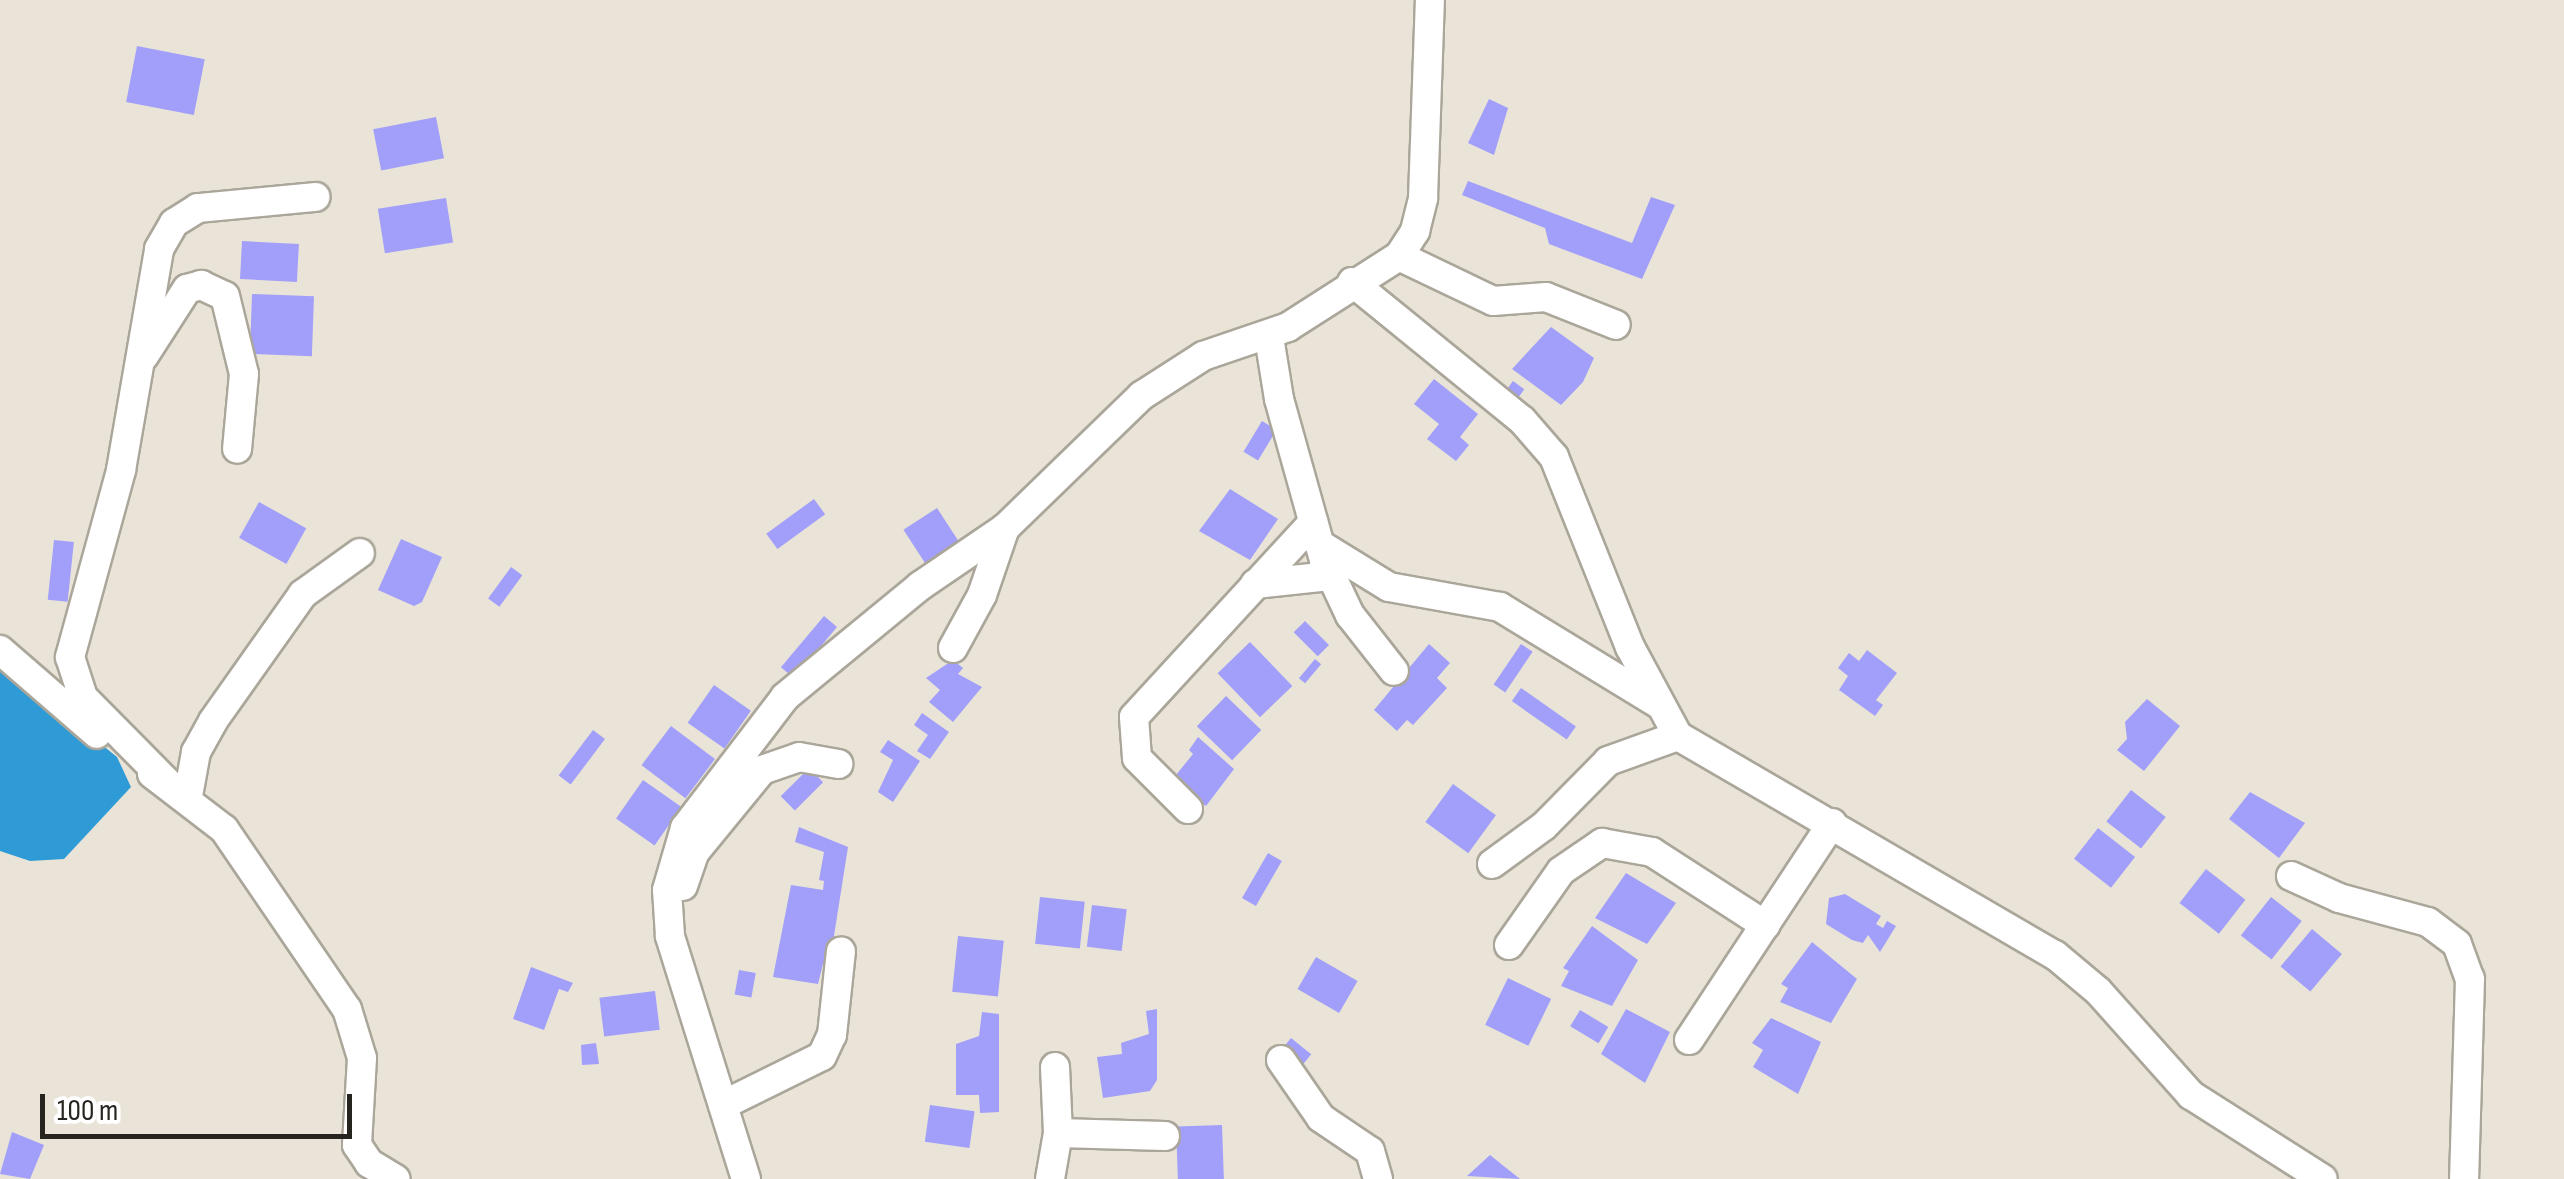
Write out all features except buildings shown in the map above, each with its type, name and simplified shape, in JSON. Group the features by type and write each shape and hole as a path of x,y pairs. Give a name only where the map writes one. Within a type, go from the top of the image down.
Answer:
{"street":[{"path":"746,1179 670,936 667,890 685,828 759,725 906,598 1006,528 1162,379 1203,356 1270,337 1399,256 1415,231 1423,198 1430,0"},
{"path":"315,198 212,204 174,224 160,249 121,470 70,656 83,697 240,848 353,1020 362,1058 358,1145 369,1163 396,1179"},
{"path":"1399,256 1494,301 1546,297 1616,325"},
{"path":"1352,282 1522,420 1546,447 1658,704 1678,736 1785,802 1832,823 2055,955 2098,992 2191,1095 2323,1179"},
{"path":"140,360 187,289 201,284 226,296 244,374 237,449"},
{"path":"1270,337 1316,533 1330,576 1362,634 1394,671"},
{"path":"953,648 982,595 1006,528"},
{"path":"1316,533 1358,572 1398,590 1500,607 1658,704"},
{"path":"1188,809 1137,758 1134,717 1256,584 1316,533"},
{"path":"178,790 212,721 303,594 360,553"},
{"path":"1256,584 1330,576"},
{"path":"1362,634 1398,590"},
{"path":"0,650 116,749 178,790"},
{"path":"1492,864 1544,826 1608,761 1678,736"},
{"path":"670,936 691,860 755,776 799,756 838,764"},
{"path":"1689,1040 1832,823"},
{"path":"1509,945 1561,871 1602,843 1652,852 1765,925"},
{"path":"2290,876 2339,898 2428,922 2457,944 2470,979 2464,1179"},
{"path":"723,1105 822,1056 832,1035 841,951"},
{"path":"1281,1060 1321,1118 1370,1150 1378,1179"},
{"path":"1050,1179 1058,1134 1055,1067"},
{"path":"1058,1134 1165,1136"}],"water":[{"path":"0,663 117,757 131,787 64,859 30,861 0,851"}]}
